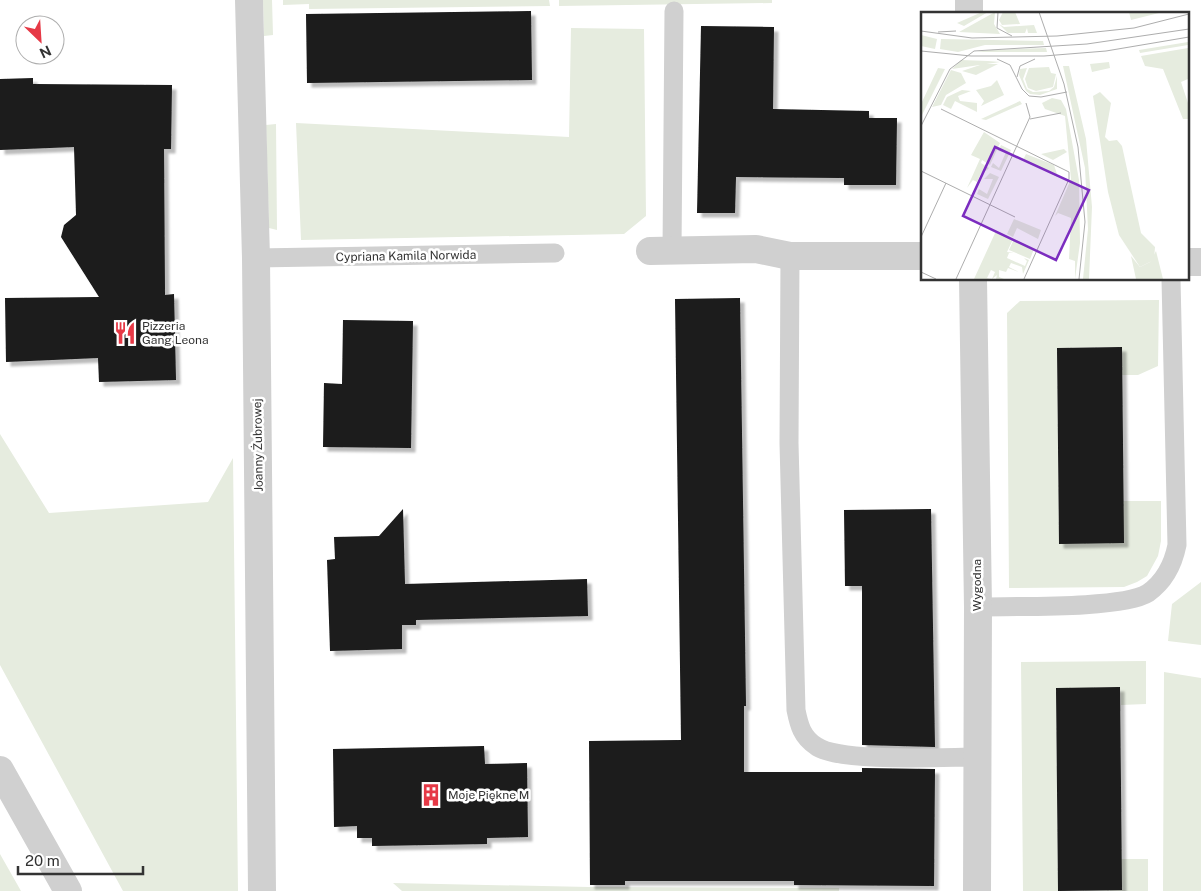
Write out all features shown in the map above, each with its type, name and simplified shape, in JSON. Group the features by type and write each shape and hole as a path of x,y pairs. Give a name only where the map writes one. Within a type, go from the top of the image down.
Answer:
{"street":[{"name":"Joanny Żubrowej","path":"249,0 256,258 262,891"},
{"path":"661,251 756,249 790,256 921,256"},
{"path":"1188,262 1201,262"},
{"name":"Wygodna","path":"973,280 978,607 977,891"},
{"path":"0,770 68,891"}],"lane":[{"path":"661,251 674,11"},
{"name":"Cypriana Kamila Norwida","path":"256,258 555,253"},
{"path":"790,256 789,443 796,710 801,730 816,747 832,754 882,758 977,757"},
{"path":"978,607 1122,602 1147,594 1170,570 1177,545 1171,280"}],"shaded area":[{"path":"263,0 272,0 273,35 264,36"},
{"path":"283,0 549,0 550,6 309,9 309,4 283,5"},
{"path":"559,0 772,0 772,3 559,6"},
{"path":"571,28 644,29 646,216 624,234 301,240 296,123 569,137"},
{"path":"276,124 277,230 269,228 266,125"},
{"path":"1159,300 1158,366 1138,375 1122,375 1122,347 1057,348 1059,543 1124,501 1161,501 1161,541 1158,556 1147,576 1124,587 1009,588 1007,313 1020,301"},
{"path":"0,434 49,513 208,502 233,458 238,891 123,891 0,665"},
{"path":"1201,582 1201,645 1168,641 1172,604"},
{"path":"1146,661 1146,704 1121,705 1120,687 1056,689 1058,891 1023,891 1021,662"},
{"path":"1164,672 1201,678 1201,891 1163,891"},
{"path":"0,854 21,891 0,891"},
{"path":"1121,859 1148,859 1148,891 1060,891 1121,890"},
{"path":"393,883 589,887 839,888 839,891 402,891"}],"building":[{"path":"531,11 532,80 307,83 306,14"},
{"path":"701,26 774,27 773,109 869,111 869,118 897,118 896,185 844,185 844,178 736,177 735,213 697,213"},
{"path":"33,78 33,84 172,85 171,149 164,149 165,295 174,294 176,380 99,382 98,358 6,362 5,298 99,297 61,237 64,225 76,215 74,147 0,150 0,79"},
{"path":"740,298 746,706 744,706 744,772 862,772 862,768 935,769 934,886 794,885 794,881 625,881 625,885 590,885 589,741 681,740 675,299"},
{"path":"343,320 413,321 411,448 323,447 324,383 342,384"},
{"path":"1122,347 1124,543 1059,544 1057,348"},
{"path":"403,509 405,584 587,579 588,616 416,620 416,625 402,625 402,649 330,651 327,560 335,559 334,537 379,536"},
{"path":"931,509 935,747 862,745 862,586 845,586 844,510"},
{"path":"1120,687 1122,890 1058,891 1056,688"},
{"name":"Moje Piękne M","path":"484,746 485,764 527,763 528,837 487,838 487,844 372,846 372,838 357,838 357,826 334,827 333,749"}],"place":[{"name":"Pizzeria Gang Leona","path":"125,333"},
{"name":"Moje Piękne M","path":"431,795"}]}
